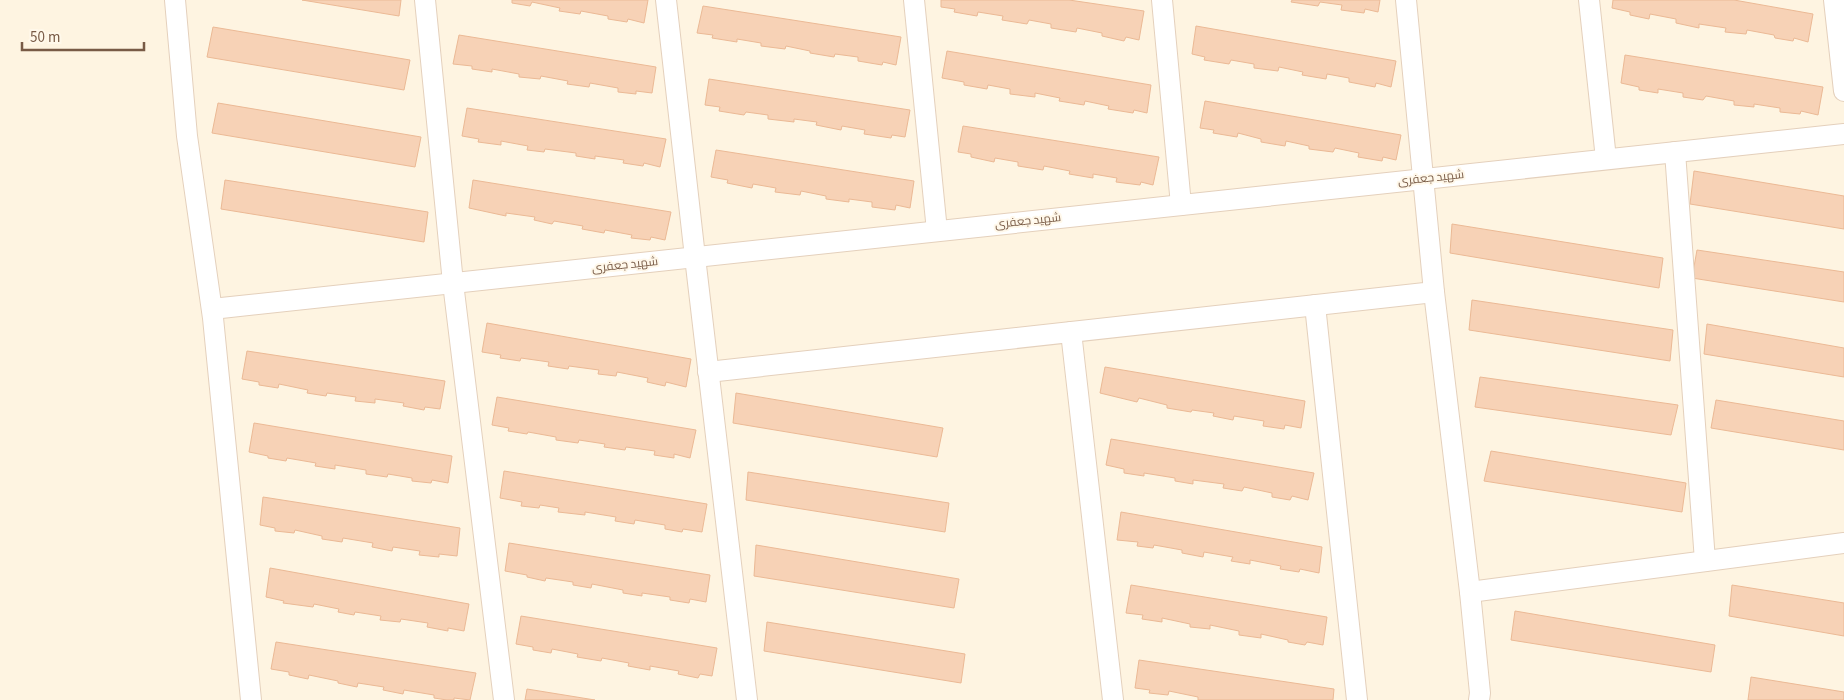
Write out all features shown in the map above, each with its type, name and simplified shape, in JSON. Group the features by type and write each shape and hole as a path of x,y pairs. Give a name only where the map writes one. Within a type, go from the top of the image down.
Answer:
{"street":[{"path":"175,0 187,136 212,309 251,700"},
{"path":"425,0 453,283 504,700"},
{"path":"666,0 708,372 748,700"},
{"path":"914,0 937,231"},
{"path":"1162,0 1182,205"},
{"path":"1406,0 1434,292 1470,592 1480,693 1479,700"},
{"path":"1589,0 1606,159"},
{"path":"1834,0 1844,91"},
{"name":"شهید جعفری","path":"212,309 1844,134"},
{"path":"1675,152 1704,562"},
{"path":"708,372 1434,292"},
{"path":"1315,305 1357,700"},
{"path":"1071,332 1113,700"},
{"path":"1470,592 1844,543"}],"building":[{"path":"302,0 401,0 399,16"},
{"path":"512,0 648,0 644,23 628,19 627,22 608,19 608,16 581,11 580,14 559,11 560,8 532,2 530,6 512,3"},
{"path":"941,0 1069,0 1144,11 1139,40 1126,37 1124,41 1102,36 1102,33 1077,28 1076,32 1051,28 1051,24 1029,20 1027,24 1002,20 1003,16 978,12 977,16 954,12 955,9 941,7"},
{"path":"1292,0 1380,0 1378,12 1365,9 1364,13 1341,10 1342,5 1320,2 1318,6 1291,2"},
{"path":"1613,0 1734,0 1813,14 1808,42 1794,38 1793,41 1747,30 1746,34 1725,32 1726,28 1699,24 1699,28 1676,23 1676,19 1650,14 1649,19 1630,15 1630,12 1612,8"},
{"path":"703,6 901,37 896,65 883,62 882,65 858,61 858,57 835,54 834,57 810,53 810,51 786,46 785,49 761,46 761,43 737,39 737,42 712,38 713,35 697,33"},
{"path":"1196,26 1396,61 1391,87 1376,83 1375,87 1349,82 1349,78 1327,74 1326,79 1302,75 1303,72 1279,67 1278,71 1254,68 1254,64 1231,60 1229,64 1204,60 1205,57 1192,54"},
{"path":"213,27 410,60 404,90 207,57"},
{"path":"459,35 656,67 652,93 636,91 636,94 618,92 618,88 590,83 589,87 567,84 568,81 541,76 540,79 519,77 519,74 492,69 492,72 472,69 472,66 453,64"},
{"path":"947,51 1151,85 1147,113 1134,110 1133,113 1108,109 1109,106 1085,101 1084,105 1059,101 1060,98 1035,93 1035,97 1010,94 1010,89 988,85 987,89 964,85 964,82 942,78"},
{"path":"1625,55 1823,87 1818,115 1801,111 1800,114 1780,112 1780,108 1754,104 1754,107 1734,105 1734,101 1706,96 1703,100 1683,97 1683,93 1658,89 1658,93 1639,90 1639,87 1621,83"},
{"path":"709,79 910,110 905,137 892,135 891,138 864,134 865,130 842,126 841,130 816,125 817,122 794,119 794,122 768,119 768,115 746,112 744,115 719,111 720,107 705,105"},
{"path":"1205,101 1401,135 1396,160 1383,157 1382,161 1358,157 1359,153 1335,148 1333,152 1309,149 1309,146 1286,141 1285,146 1261,142 1261,139 1238,133 1237,137 1213,133 1214,130 1200,128"},
{"path":"218,103 421,137 415,167 212,133"},
{"path":"467,108 666,139 660,167 644,163 643,166 623,163 624,160 595,156 595,159 576,156 576,153 545,149 544,152 527,150 528,146 501,141 501,145 478,142 479,139 462,136"},
{"path":"963,126 1159,157 1153,185 1141,182 1140,185 1116,182 1117,178 1093,174 1093,178 1069,174 1070,171 1044,166 1043,170 1018,166 1018,162 995,158 994,162 971,157 971,154 958,152"},
{"path":"716,150 914,181 910,208 896,205 895,210 872,207 872,202 826,199 826,196 801,191 800,195 775,192 776,188 753,184 752,188 727,183 728,180 711,177"},
{"path":"1694,171 1844,196 1844,229 1690,204"},
{"path":"225,180 428,212 424,242 221,209"},
{"path":"473,180 671,212 665,240 651,237 650,240 631,238 632,235 605,230 604,233 582,229 583,226 554,221 552,224 534,220 535,217 506,213 506,216 469,208"},
{"path":"1452,224 1663,258 1659,288 1450,253"},
{"path":"1697,250 1844,272 1844,302 1692,278"},
{"path":"1472,300 1673,330 1670,361 1469,330"},
{"path":"487,323 691,359 686,387 666,382 665,386 647,382 648,378 617,372 616,376 598,374 599,370 569,366 568,369 548,366 549,362 521,358 520,361 500,358 501,355 482,352"},
{"path":"1707,324 1844,348 1844,377 1704,354"},
{"path":"247,351 445,381 440,409 425,407 424,410 403,406 404,403 375,399 375,403 355,401 356,397 327,393 326,396 307,393 308,390 279,384 278,388 259,385 259,382 242,379"},
{"path":"1105,367 1305,401 1301,428 1285,425 1284,429 1263,426 1264,421 1234,416 1233,420 1213,416 1214,413 1167,408 1167,405 1139,398 1137,402 1100,393"},
{"path":"1480,377 1678,405 1671,435 1475,407"},
{"path":"736,393 943,428 937,457 733,423"},
{"path":"497,397 696,430 690,458 674,454 674,458 654,455 655,451 626,447 625,450 604,447 605,444 579,440 578,443 556,440 556,437 528,432 527,434 508,431 509,428 492,425"},
{"path":"1716,400 1844,421 1844,450 1711,428"},
{"path":"254,423 452,456 448,483 432,480 431,483 412,481 412,478 388,474 387,477 366,474 366,470 335,465 335,469 315,466 316,463 287,458 286,461 268,458 268,456 249,452"},
{"path":"1111,439 1314,473 1308,500 1292,496 1290,500 1272,497 1272,493 1244,487 1242,491 1223,488 1224,484 1193,480 1193,484 1175,481 1175,478 1144,473 1144,476 1124,473 1124,469 1106,465"},
{"path":"1491,451 1686,483 1682,512 1484,481"},
{"path":"504,471 707,504 702,532 683,529 682,532 665,529 665,525 635,520 634,524 615,521 616,517 585,512 585,515 558,512 559,508 540,505 539,508 521,506 522,502 500,498"},
{"path":"748,472 949,503 945,532 746,500"},
{"path":"263,497 460,528 457,556 439,554 439,557 419,555 420,551 393,547 392,551 372,547 373,543 343,538 342,542 322,539 322,536 295,530 294,533 275,531 275,528 260,525"},
{"path":"1121,512 1322,547 1319,573 1300,569 1299,572 1280,569 1281,566 1250,560 1250,564 1231,561 1233,557 1204,552 1203,557 1182,553 1182,550 1154,545 1153,548 1137,546 1138,542 1117,540"},
{"path":"509,543 710,575 706,602 690,599 689,603 670,600 670,597 642,593 642,596 623,593 623,590 592,584 591,588 573,585 573,582 546,578 545,581 505,571"},
{"path":"756,545 959,579 954,608 754,576"},
{"path":"270,568 469,604 464,631 448,628 448,631 427,627 428,623 401,619 400,622 380,620 381,616 355,612 354,615 338,612 339,609 314,604 313,607 283,603 284,601 266,597"},
{"path":"1131,585 1327,617 1323,645 1307,642 1305,645 1288,642 1288,640 1261,634 1261,638 1239,635 1239,631 1210,625 1210,629 1190,627 1190,624 1162,618 1162,622 1142,619 1143,615 1126,613"},
{"path":"1732,585 1844,603 1844,636 1729,616"},
{"path":"1515,611 1715,645 1711,672 1511,640"},
{"path":"521,616 717,648 712,676 700,674 698,678 678,674 679,671 650,666 650,670 628,666 629,663 602,658 601,661 577,657 578,654 552,649 551,653 533,650 533,647 516,644"},
{"path":"767,622 965,654 961,683 764,651"},
{"path":"276,642 476,673 470,700 454,698 454,700 447,700 434,698 434,695 404,690 403,694 383,690 384,687 358,683 357,687 309,675 308,679 289,675 289,672 271,669"},
{"path":"1139,660 1334,689 1333,700 1198,700 1198,697 1169,691 1168,695 1149,693 1150,690 1135,688"},
{"path":"1751,677 1844,692 1844,700 1748,700"},
{"path":"527,689 595,700 525,700"}]}
